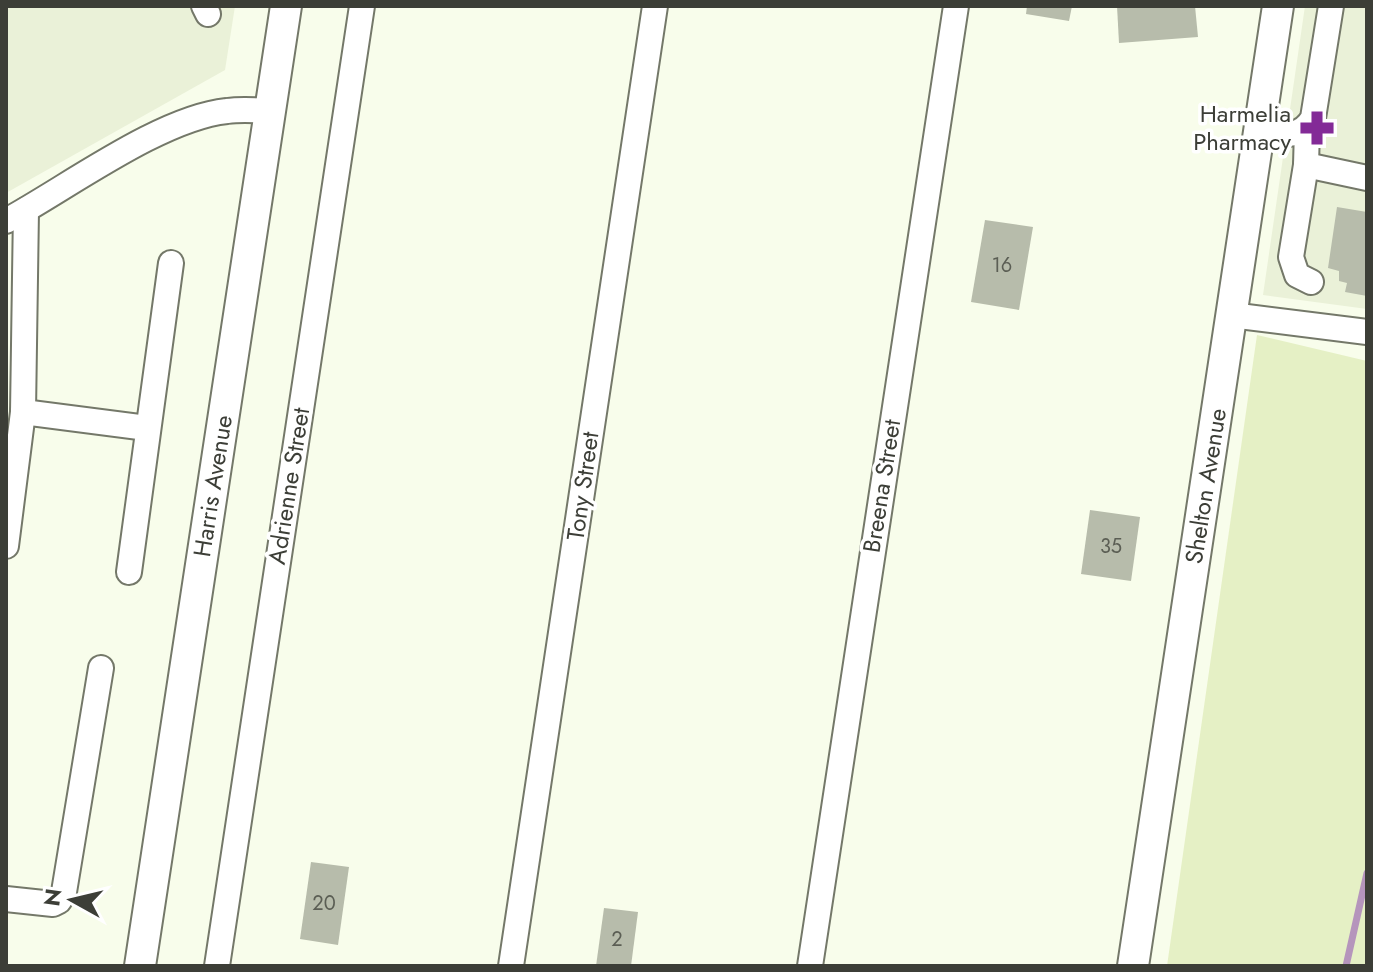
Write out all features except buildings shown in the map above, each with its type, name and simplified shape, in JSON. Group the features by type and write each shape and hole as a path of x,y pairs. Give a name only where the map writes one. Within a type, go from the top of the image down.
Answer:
{"main road":[{"name":"Harris Avenue","path":"140,966 286,6"},
{"name":"Shelton Avenue","path":"1133,966 1278,6"}],"street":[{"name":"Adrienne Street","path":"217,966 362,6"},
{"name":"Tony Street","path":"511,966 655,6"},
{"name":"Breena Street","path":"810,966 956,6"},
{"path":"1311,282 1297,275 1291,257 1306,165 1307,129 1313,118 1331,6"},
{"path":"6,546 12,465 23,412 16,215 144,141 199,117 226,111 270,111"},
{"path":"1259,131 1290,135 1307,129"},
{"path":"1306,165 1367,178"},
{"path":"129,572 171,263"},
{"path":"1231,315 1367,332"},
{"path":"23,412 147,428"},
{"path":"6,899 53,904 64,892 101,668"}],"shaded area":[{"path":"6,6 235,6 225,70 6,193"},
{"path":"1305,6 1367,6 1367,309 1263,295"}],"green space":[{"path":"1257,335 1367,361 1367,966 1167,966"}],"waterway":[{"path":"1346,966 1367,873"}],"place":[{"name":"Harmelia Pharmacy","path":"1317,128"}]}
